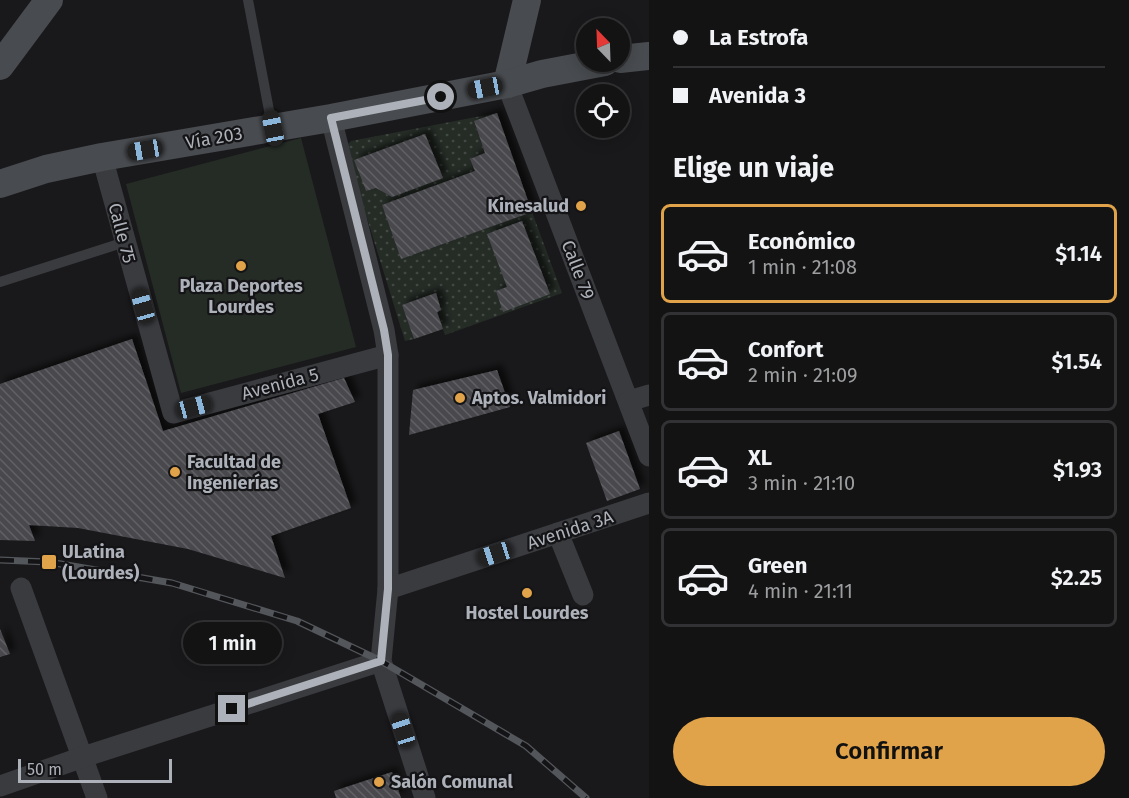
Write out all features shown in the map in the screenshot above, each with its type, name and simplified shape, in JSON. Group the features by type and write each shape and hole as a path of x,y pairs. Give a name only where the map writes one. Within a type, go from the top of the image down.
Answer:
{"main road":[{"path":"0,66 50,0"},
{"path":"507,84 527,0"},
{"path":"630,58 649,56"},
{"name":"Vía 203","path":"0,184 46,169 102,157 331,118 507,84 576,68"}],"street":[{"name":"Calle 79","path":"507,84 639,398 649,456"},
{"path":"331,118 384,330 388,355 388,589 381,661 425,798"},
{"name":"Calle 75","path":"102,157 173,413"},
{"name":"Avenida 5","path":"173,413 388,355"},
{"name":"Avenida 3A","path":"388,589 649,503"},
{"path":"558,533 583,595"},
{"path":"21,588 97,798"},
{"path":"0,786 381,661"}],"lane":[{"path":"248,0 273,128"},
{"path":"0,282 124,242"}],"shaded area":[{"path":"497,113 474,122 485,153 470,159 475,171 382,205 401,258 532,212 562,293 445,335 437,312 441,310 435,294 402,305 414,339 405,341 345,147 351,141","holes":["425,134 443,178 392,197 376,188 366,191 354,160"]},
{"name":"Plaza Deportes Lourdes","path":"301,138 356,347 181,393 126,184"}],"building":[{"path":"497,113 532,212 401,259 382,205 475,171 470,159 485,153 474,121"},
{"path":"425,134 443,178 392,197 376,188 366,191 354,160"},
{"path":"522,221 550,294 503,312 496,291 507,287 487,234"},
{"path":"436,293 441,310 437,312 443,329 414,339 402,305"},
{"name":"Facultad de Ingenierías","path":"132,339 163,431 344,378 355,402 318,414 351,508 271,536 285,578 188,549 78,528 29,525 35,541 0,540 0,384"},
{"name":"Aptos. Valmidori","path":"497,370 510,407 409,435 413,390"},
{"path":"619,431 640,489 607,501 586,443"},
{"path":"0,629 10,654 0,657"},
{"name":"Salón Comunal","path":"392,772 401,798 336,798 334,791"}],"railway":[{"path":"0,560 49,562 172,583 297,621 381,661 526,746 586,798"}],"place":[{"name":"Kinesalud","path":"581,206"},
{"name":"Plaza Deportes Lourdes","path":"241,266"},
{"name":"Aptos. Valmidori","path":"460,398"},
{"name":"Facultad de Ingenierías","path":"175,472"},
{"name":"ULatina (Lourdes)","path":"49,562"},
{"name":"Hostel Lourdes","path":"527,593"},
{"name":"Salón Comunal","path":"379,782"}],"route":[{"path":"232,709 381,661 388,589 388,355 384,330 331,118 441,97"}]}
